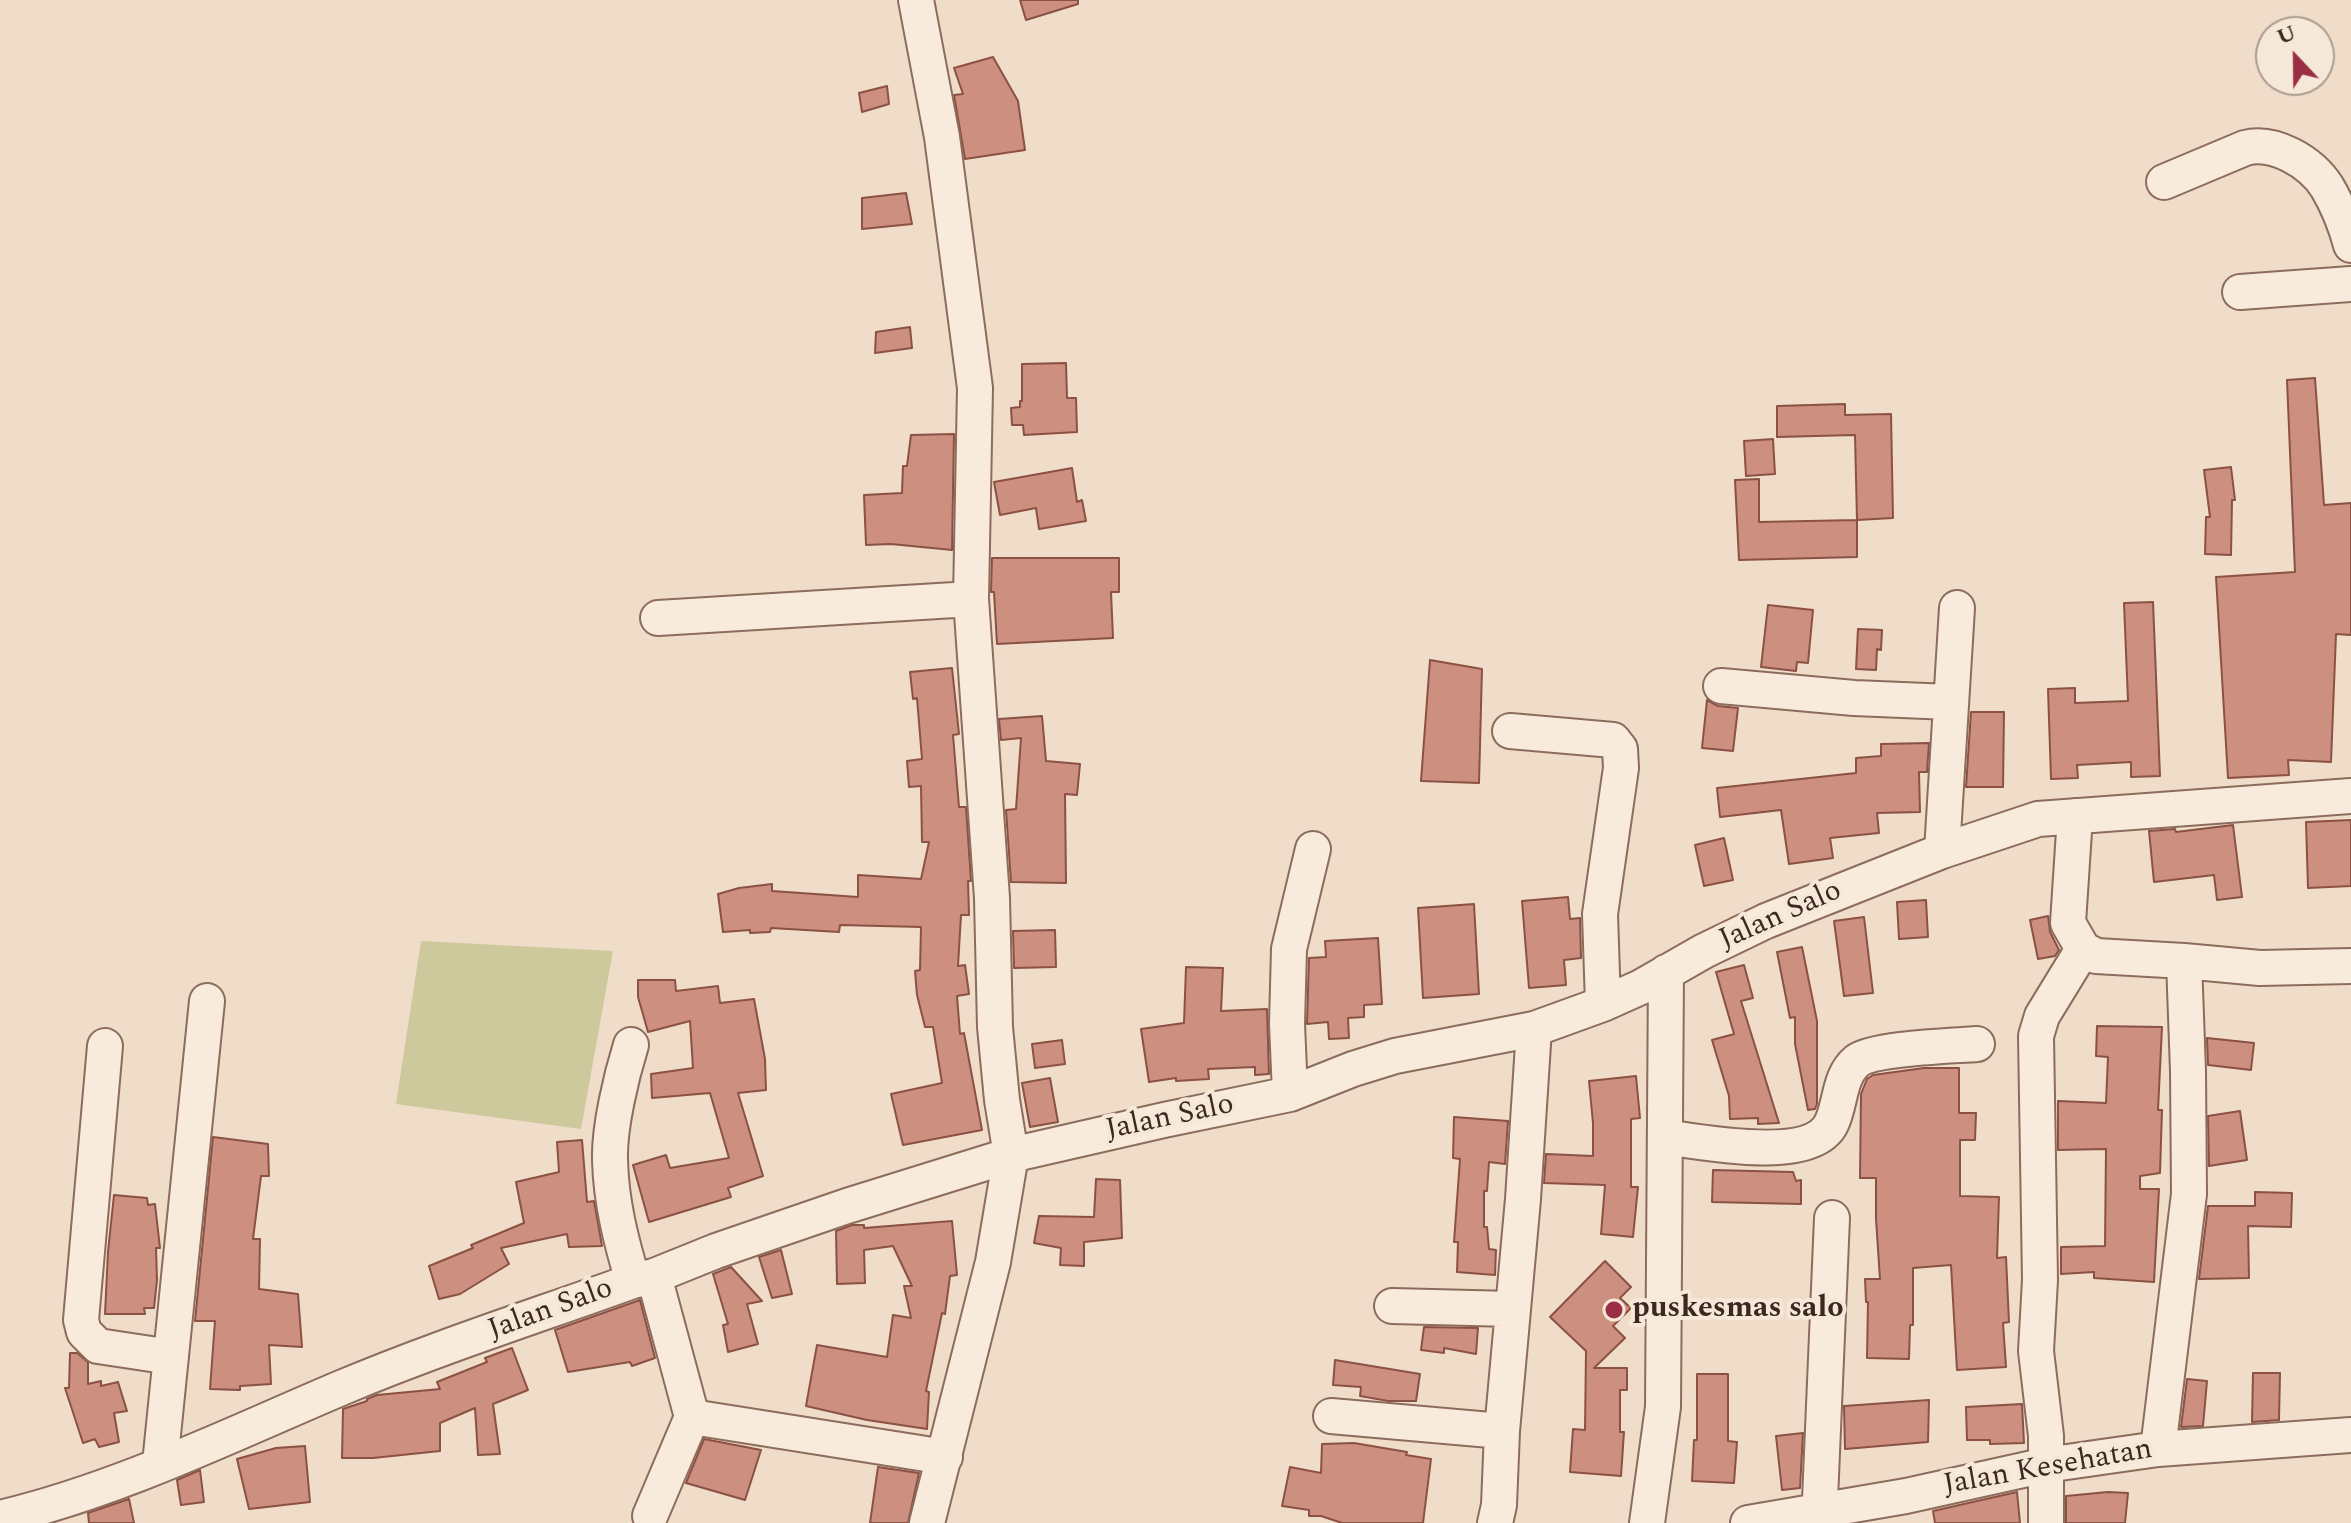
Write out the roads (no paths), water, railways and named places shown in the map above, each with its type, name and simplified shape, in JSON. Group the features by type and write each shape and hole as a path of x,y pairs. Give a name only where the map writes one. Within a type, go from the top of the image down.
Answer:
{"street":[{"path":"916,0 942,137 975,388 971,599 992,898 995,1027 1011,1155 993,1262 927,1523"},
{"path":"2164,182 2245,148 2273,147 2312,170 2326,186 2351,245"},
{"path":"2240,292 2351,284"},
{"path":"658,618 971,599"},
{"path":"1942,851 1957,608"},
{"path":"1721,686 1854,698 1950,702"},
{"path":"1510,731 1613,740 1620,749 1621,768 1600,914 1603,1004"},
{"name":"Jalan Salo","path":"0,1518 65,1501 244,1431 344,1387 847,1206 1011,1155 1290,1094 1395,1056 1534,1029 1603,1004 1766,921 1942,851 2038,819 2351,796"},
{"path":"2075,816 2068,923 2083,949 2096,956 2260,968 2351,966"},
{"path":"1290,1094 1287,1024 1289,949 1313,849"},
{"path":"2046,1523 2046,1436 2036,1351 2040,1280 2036,1036 2042,1016 2083,949"},
{"path":"2158,1449 2189,1194 2184,961"},
{"path":"1647,1523 1663,1407 1666,972"},
{"path":"160,1464 207,1001"},
{"path":"1495,1523 1499,1505 1502,1431 1523,1199 1534,1029"},
{"path":"1665,1137 1766,1149 1812,1141 1832,1126 1842,1084 1855,1063 1865,1056 1977,1044"},
{"path":"631,1045 622,1076 610,1157 615,1212 643,1278 692,1417 650,1516"},
{"path":"105,1046 81,1320 84,1332 98,1346 171,1357"},
{"path":"1818,1517 1832,1218"},
{"path":"1392,1306 1512,1309"},
{"path":"1331,1416 1502,1431"},
{"path":"692,1417 945,1457"},
{"name":"Jalan Kesehatan","path":"1748,1523 1818,1517 2046,1465 2158,1449 2351,1435"}],"place":[{"name":"puskesmas salo","path":"1614,1310"}]}
